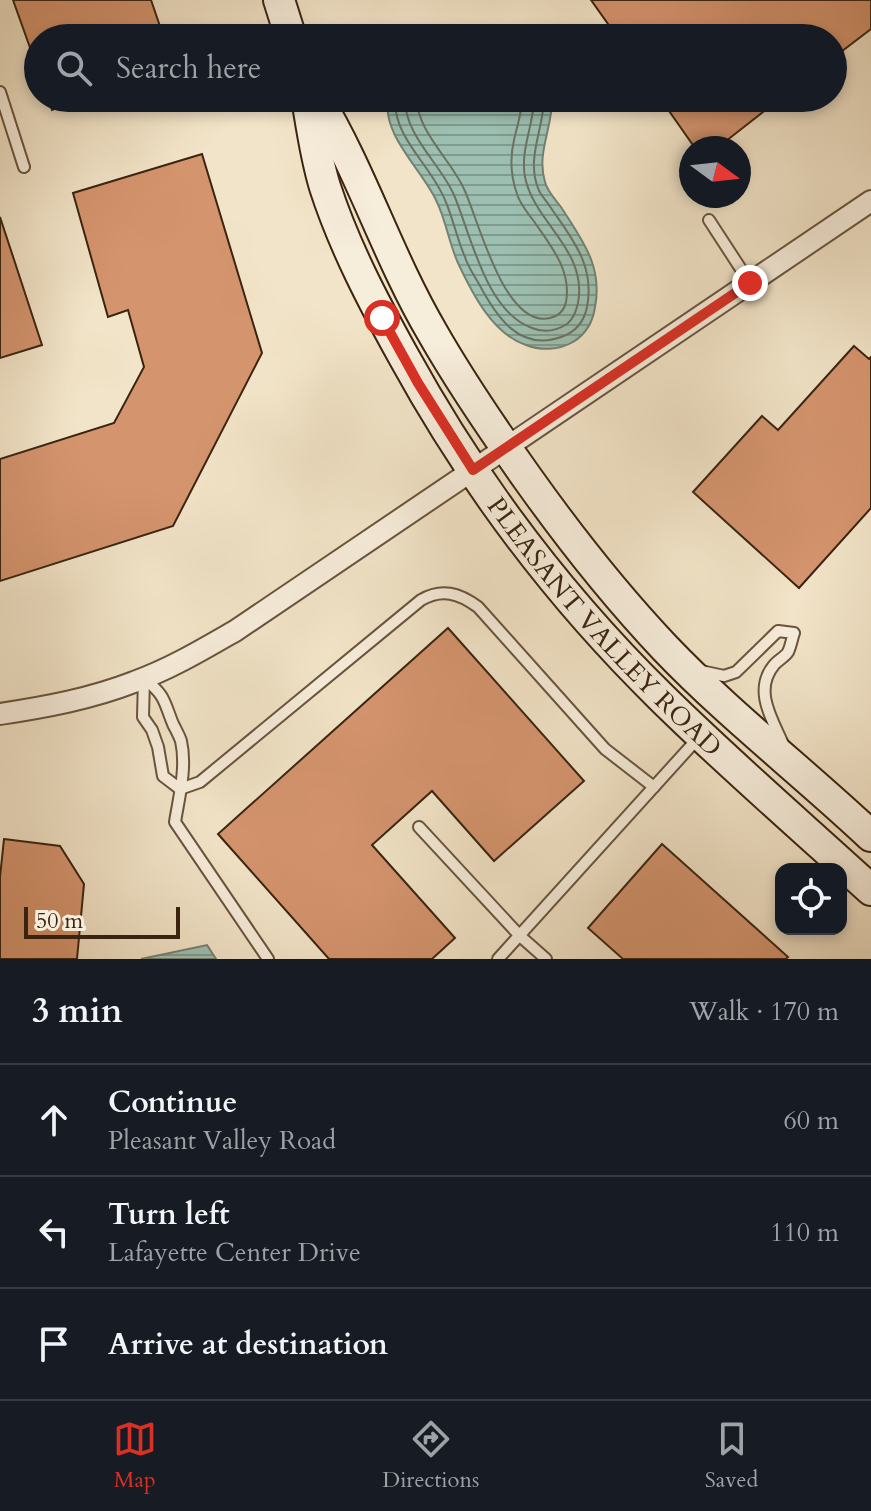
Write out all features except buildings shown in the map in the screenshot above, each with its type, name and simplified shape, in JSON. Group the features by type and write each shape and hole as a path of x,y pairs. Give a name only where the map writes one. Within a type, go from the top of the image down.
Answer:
{"main road":[{"path":"279,0 287,24"},
{"name":"PLEASANT VALLEY ROAD","path":"309,112 325,187 349,246 382,318 418,383 473,470 565,592 630,664 702,735 871,890"},
{"name":"PLEASANT VALLEY ROAD","path":"325,112 431,331 506,448 591,564 625,605 710,693 871,836"}],"street":[{"path":"0,714 50,707 94,696 178,663 235,631 871,201"}],"lane":[{"path":"0,92 24,167"},
{"path":"709,220 750,283"},
{"path":"180,789 200,782 421,600 444,593 454,593 478,607 605,749 654,787"},
{"path":"683,666 724,676 736,672 778,631 794,633 788,653 773,667 766,680 765,706 796,769"},
{"path":"144,678 143,717 158,747 163,776 180,789"},
{"path":"144,678 160,692 180,738 183,752 175,822 268,959"},
{"path":"498,959 702,735"},
{"path":"419,827 520,936 546,959"}],"water":[{"path":"388,112 551,112 542,161 545,182 583,242 596,279 593,317 578,339 556,348 532,347 514,340 494,323 470,288 458,263 436,200 391,125"},
{"path":"207,945 216,959 141,959"}],"route":[{"path":"382,318 418,383 473,470 750,283"}]}
